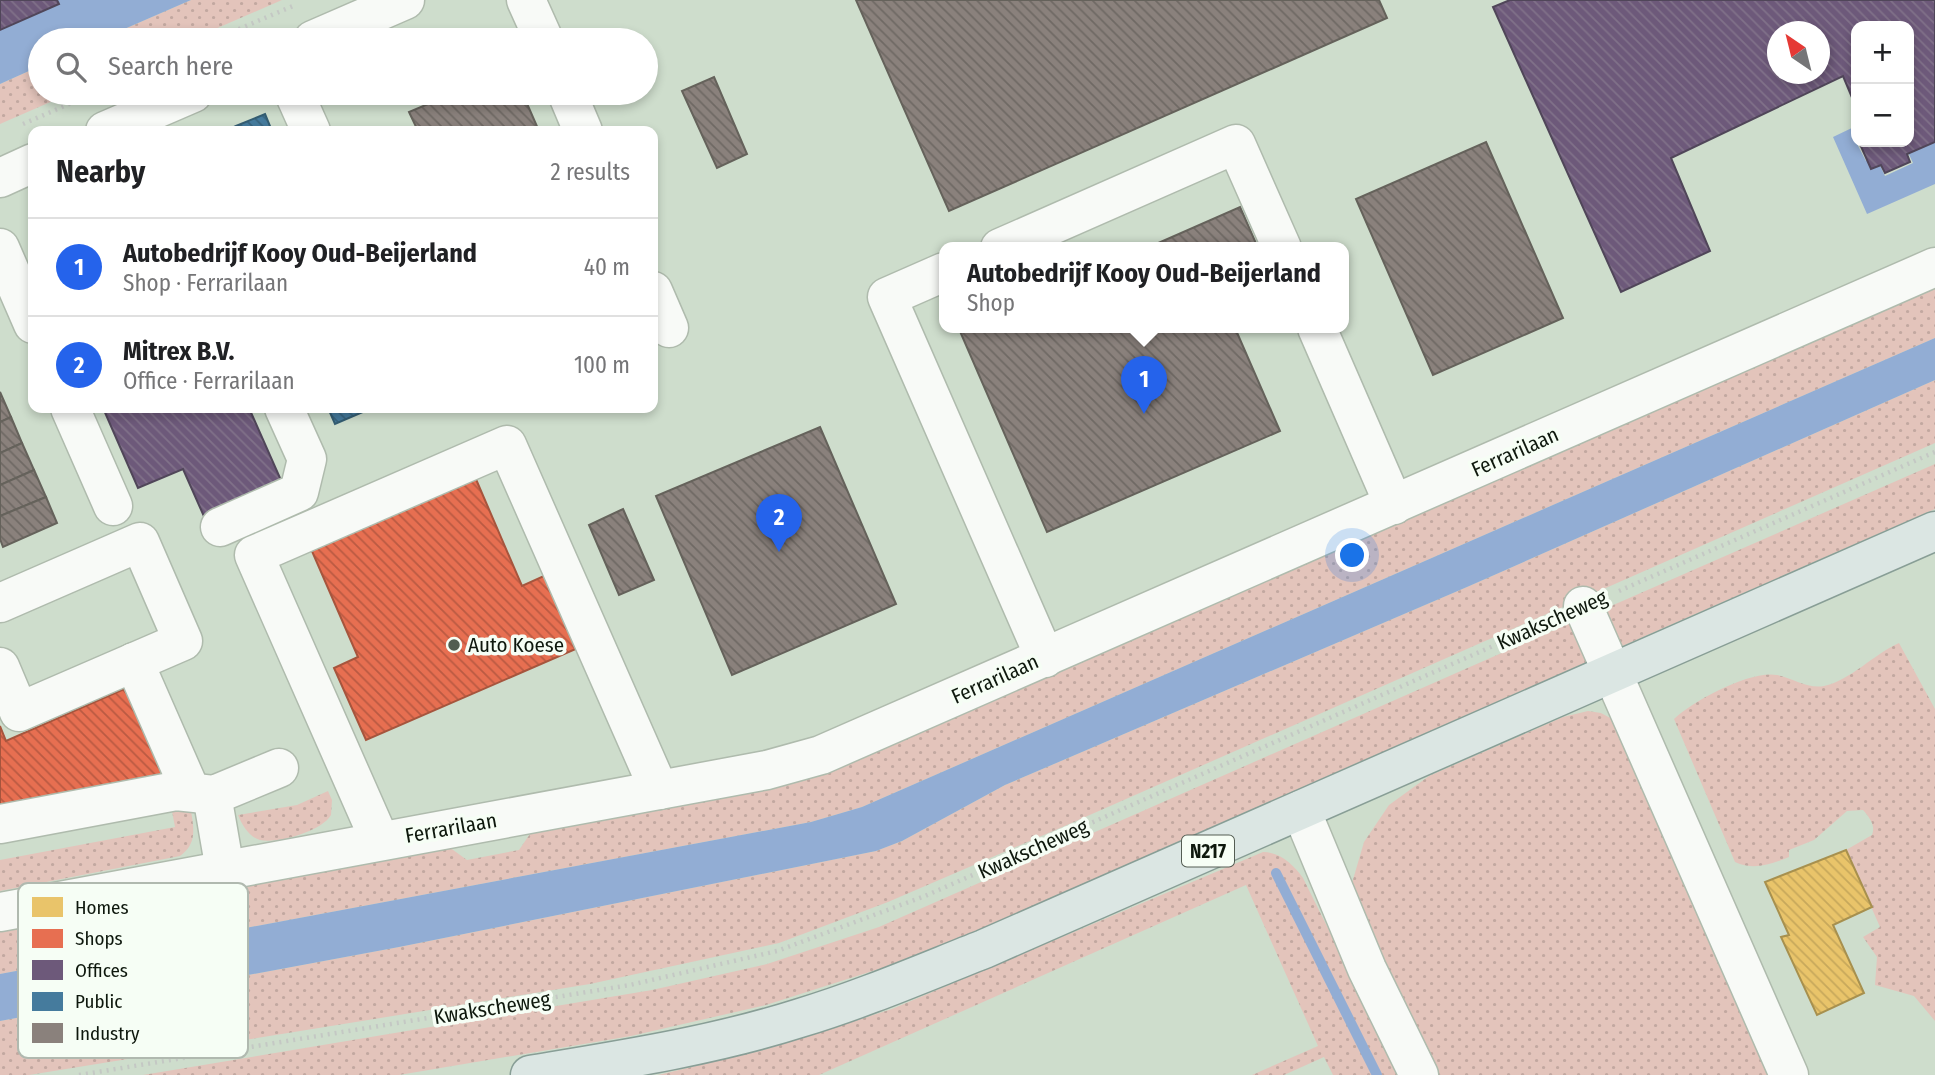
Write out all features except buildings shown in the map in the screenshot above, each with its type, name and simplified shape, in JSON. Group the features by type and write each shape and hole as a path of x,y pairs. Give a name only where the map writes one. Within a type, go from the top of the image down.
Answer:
{"main road":[{"name":"N217","path":"530,1075 709,1042 828,1009 984,949 1935,531"}],"street":[{"path":"341,28 405,0"},
{"path":"526,0 539,28"},
{"path":"130,126 159,120 178,105"},
{"path":"299,105 309,126"},
{"path":"572,105 581,126"},
{"path":"1014,242 1236,144 1279,242"},
{"path":"0,178 28,165"},
{"path":"14,258 28,307"},
{"name":"Ferrarilaan","path":"155,883 659,790 767,769 821,755 1935,267"},
{"path":"939,274 887,297 1045,658"},
{"path":"658,303 669,328"},
{"path":"1319,333 1394,505"},
{"path":"72,413 113,506"},
{"path":"220,527 299,492 307,459 286,413"},
{"path":"380,841 254,555 507,445 659,790"},
{"path":"0,603 140,542 183,641 19,712 0,667"},
{"path":"1583,607 1789,1075"},
{"path":"134,662 201,793 225,870"},
{"path":"0,824 176,791 201,793 279,768"},
{"path":"1301,810 1367,969 1419,1075"},
{"name":"Ferrarilaan","path":"0,912 18,909"}],"path":[{"path":"242,28 305,0"},
{"path":"12,129 67,105"},
{"name":"Kwakscheweg","path":"248,1047 621,986 777,951 925,895 1935,452"},
{"name":"Kwakscheweg","path":"79,1075 183,1058"}],"shaded area":[{"path":"191,0 282,0 218,28 127,28"},
{"path":"28,71 28,105 44,105 0,124 0,84"},
{"path":"1935,288 1935,338 862,807 811,822 248,928 248,884 449,847 467,860 519,850 532,831 822,775"},
{"path":"1935,380 1935,443 888,902 779,943 590,984 248,1039 248,975 876,851 902,841 1005,785 1467,587"},
{"path":"1935,464 1935,509 1611,651 1595,613"},
{"path":"1579,619 1596,658 980,929 882,968 766,1005 631,1036 399,1075 143,1075 652,990 767,964 879,927"},
{"path":"1899,643 1935,709 1935,1021 1914,996 1875,985 1877,957 1863,937 1880,927 1846,850 1872,835 1870,818 1863,810 1847,811 1814,840 1789,850 1789,857 1756,866 1735,862 1674,719 1722,688 1752,677 1777,675 1818,687 1834,683"},
{"path":"1588,711 1601,713 1614,720 1777,1075 1438,1075 1362,924 1352,883 1364,842 1389,805 1429,776 1563,717"},
{"path":"328,791 332,800 331,815 326,821 309,831 288,838 260,840 246,830 238,815 297,805"},
{"path":"170,801 191,811 192,841 180,856 41,883 18,883 18,888 0,891 0,860 175,827"},
{"path":"1263,852 1286,860 1303,878 1401,1075 1333,1075 1324,1057 1284,1075 1252,1075 1318,1046 1246,885 819,1075 658,1075 767,1049 892,1009"},
{"path":"18,927 18,971 0,974 0,930"},
{"path":"18,1018 18,1058 134,1058 29,1075 0,1075 0,1021"}],"water":[{"path":"57,0 191,0 127,28 28,28 28,71 0,84 0,30"},
{"path":"1851,128 1851,147 1859,147 1866,161 1876,157 1885,176 1913,163 1905,147 1914,147 1914,142 1935,133 1935,184 1867,214 1833,137"},
{"path":"1935,338 1935,380 1467,587 1005,785 902,841 876,851 248,975 248,928 811,822 862,807"},
{"path":"18,971 18,1018 0,1021 0,974"}],"waterway":[{"path":"1276,873 1377,1075"}],"place":[{"name":"Autobedrijf Kooy Oud-Beijerland","path":"1144,414"},
{"name":"Mitrex B.V.","path":"779,552"},
{"name":"Auto Koese","path":"454,645"}]}
